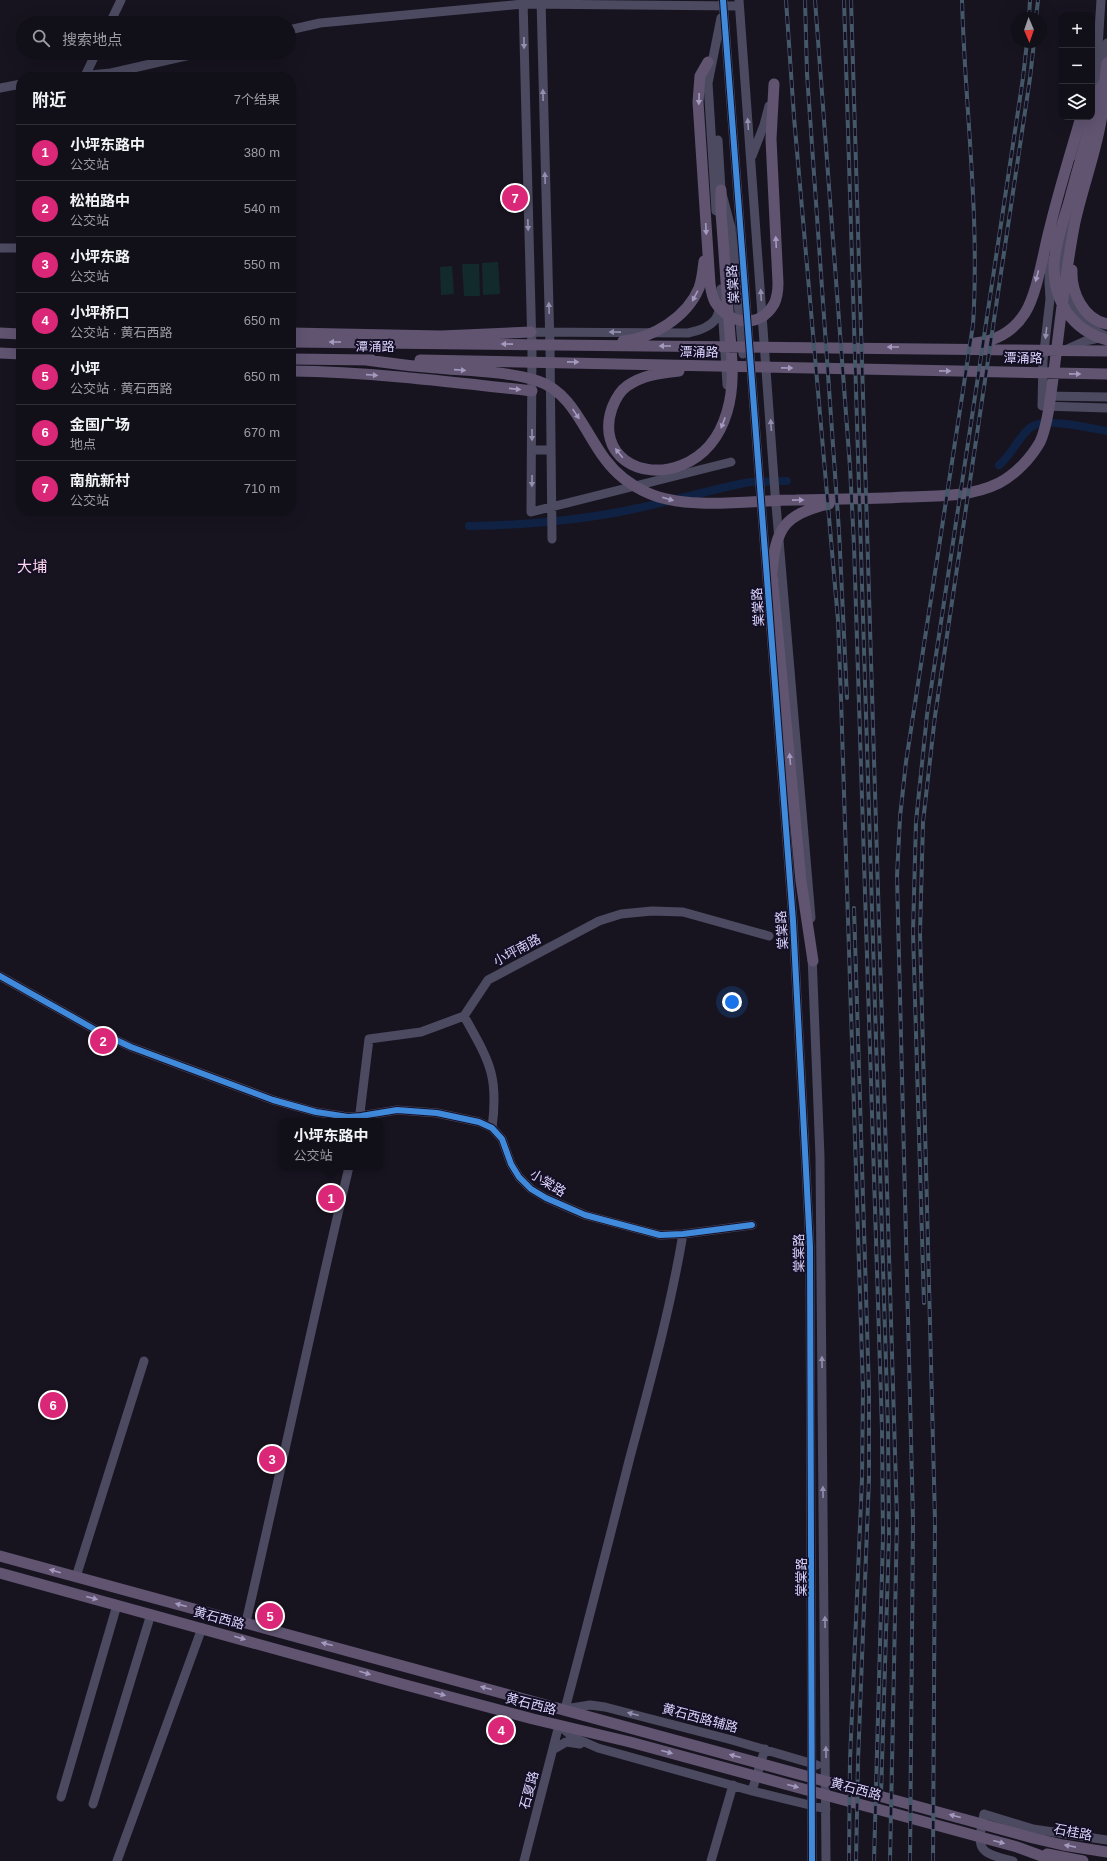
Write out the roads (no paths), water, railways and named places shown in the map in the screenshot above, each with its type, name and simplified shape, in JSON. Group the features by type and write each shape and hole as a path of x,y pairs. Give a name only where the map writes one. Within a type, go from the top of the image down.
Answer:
{"main road":[{"path":"366,360 409,366 498,374 539,381 555,390 566,400 606,460 618,473 634,486 650,494 676,501 695,503 941,496 986,489 1015,473 1040,442 1049,408 1067,272 1076,221 1100,127 1105,98 1103,84 1104,60"},
{"path":"708,62 700,76 698,102 710,284 714,300 722,311 740,321 758,319 768,311 776,300 778,283 771,139 774,84"},
{"path":"1095,102 1097,92 1103,84"},
{"path":"932,348 977,343 996,339 1006,334 1026,313 1033,294 1057,197 1080,120"},
{"path":"1091,120 1059,236 1054,263 1054,278 1057,295 1065,312 1076,324 1088,333 1107,340"},
{"path":"720,366 651,374 626,387 614,400 610,414 609,428 612,443 620,456 632,466 646,471 675,468 692,461 712,443 721,429 729,404 733,383 721,213 722,190"},
{"path":"1076,221 1072,263 1073,287 1083,308 1096,319 1107,324"},
{"path":"581,345 627,341 642,336 684,313 693,300 699,287 707,245"},
{"path":"296,333 441,336 531,332"},
{"path":"0,333 16,334"},
{"name":"潭涌路","path":"296,342 1107,351"},
{"path":"0,353 16,354"},
{"name":"潭涌路","path":"296,359 1107,374"},
{"path":"296,372 328,372 408,378 532,391"},
{"path":"813,960 801,881 772,573 773,558 775,545 780,533 791,518 810,508 855,499"},
{"name":"黄石西路","path":"0,1556 1033,1838"},
{"name":"黄石西路","path":"0,1573 409,1686 630,1742 1017,1847 1055,1861"},
{"name":"石桂路","path":"1033,1838 1107,1852"},
{"name":"石桂路","path":"1017,1847 1083,1861"}],"street":[{"path":"113,16 121,0"},
{"path":"1095,84 1104,60 1101,0"},
{"path":"1095,74 1104,60 1104,0"},
{"path":"523,2 532,391 531,512 731,462"},
{"path":"296,29 331,22 523,2 739,3"},
{"path":"541,2 549,332 552,539"},
{"path":"723,2 711,34 708,62 714,88 722,190 732,228 743,357 752,384"},
{"path":"723,2 708,83 729,404"},
{"name":"棠棠路","path":"723,2 793,921 810,1247 813,1764 812,1861"},
{"name":"棠棠路","path":"739,3 775,493 810,892 820,1157 826,1861"},
{"path":"1107,43 1099,102 1060,267 1062,288 1074,306 1084,320 1098,332 1107,336"},
{"path":"87,72 93,60"},
{"path":"113,72 169,60"},
{"path":"751,159 767,118 774,84"},
{"path":"0,88 16,85"},
{"path":"1085,120 1049,264 1050,299 1043,360 1042,406 1107,408"},
{"path":"0,248 16,248"},
{"path":"531,332 688,333 700,331 714,322 719,316 721,289"},
{"path":"1043,360 1086,341 1107,336"},
{"path":"1042,396 1107,397"},
{"path":"532,450 551,450"},
{"name":"小坪南路","path":"464,1016 488,980 599,921 621,914 652,911 683,912 768,936"},
{"path":"0,976 101,1033 153,1056 273,1100 330,1115 352,1118"},
{"path":"360,1118 369,1039 421,1032 464,1016 489,1064 494,1083 495,1104 492,1128 478,1122 429,1112 397,1110 364,1118"},
{"name":"小棠路","path":"492,1128 502,1139 511,1164 519,1178 530,1189 546,1198 602,1220 660,1235 683,1234 752,1225"},
{"path":"246,1622 308,1352 336,1213 348,1170"},
{"path":"565,1709 644,1407 677,1268 683,1234"},
{"path":"76,1577 144,1361"},
{"path":"61,1797 117,1605"},
{"path":"92,1804 151,1614"},
{"path":"117,1861 202,1628"},
{"name":"黄石西路辅路","path":"565,1709 590,1705 605,1707 765,1749 826,1768"},
{"path":"559,1725 573,1737 586,1744"},
{"name":"石夏路","path":"524,1861 559,1725"},
{"path":"554,1749 566,1742 586,1744 752,1791 826,1809"},
{"path":"752,1791 765,1749"},
{"path":"711,1861 733,1785"},
{"path":"1013,1861 990,1856 983,1850 980,1843 980,1833 984,1814 1033,1828 1107,1840"},
{"path":"1104,1861 1107,1852"}],"waterway":[{"path":"999,465 1008,456 1026,431 1038,424 1068,424 1107,431"},
{"path":"469,526 509,525 569,520 609,514 750,482 787,481"}],"railway":[{"path":"786,0 794,117 838,620 841,699 863,1390 862,1479 850,1760 849,1861"},
{"path":"805,0 807,74 839,531 847,698"},
{"path":"815,0 850,467 854,545 882,1429 883,1537 874,1861"},
{"path":"844,0 888,1429 889,1536 881,1795"},
{"path":"851,0 897,1519 890,1861"},
{"path":"910,1861 913,1520 897,876 900,817 906,762 973,325 975,243 962,0"},
{"path":"1029,12 1030,0"},
{"path":"1037,12 1038,0"},
{"path":"924,1303 913,932 916,822 927,715 1026,48"},
{"path":"933,1861 935,1520 920,933 923,822 935,716 1033,48"},
{"path":"854,908 869,1391 869,1478 858,1761 856,1861"}],"place":[{"name":"南航新村","path":"515,198"},
{"name":"松柏路中","path":"103,1041"},
{"name":"小坪东路中","path":"331,1198"},
{"name":"金国广场","path":"53,1405"},
{"name":"小坪东路","path":"272,1459"},
{"name":"小坪","path":"270,1616"},
{"name":"小坪桥口","path":"501,1730"}],"district":[{"name":"大埔","path":"32,566"}]}
